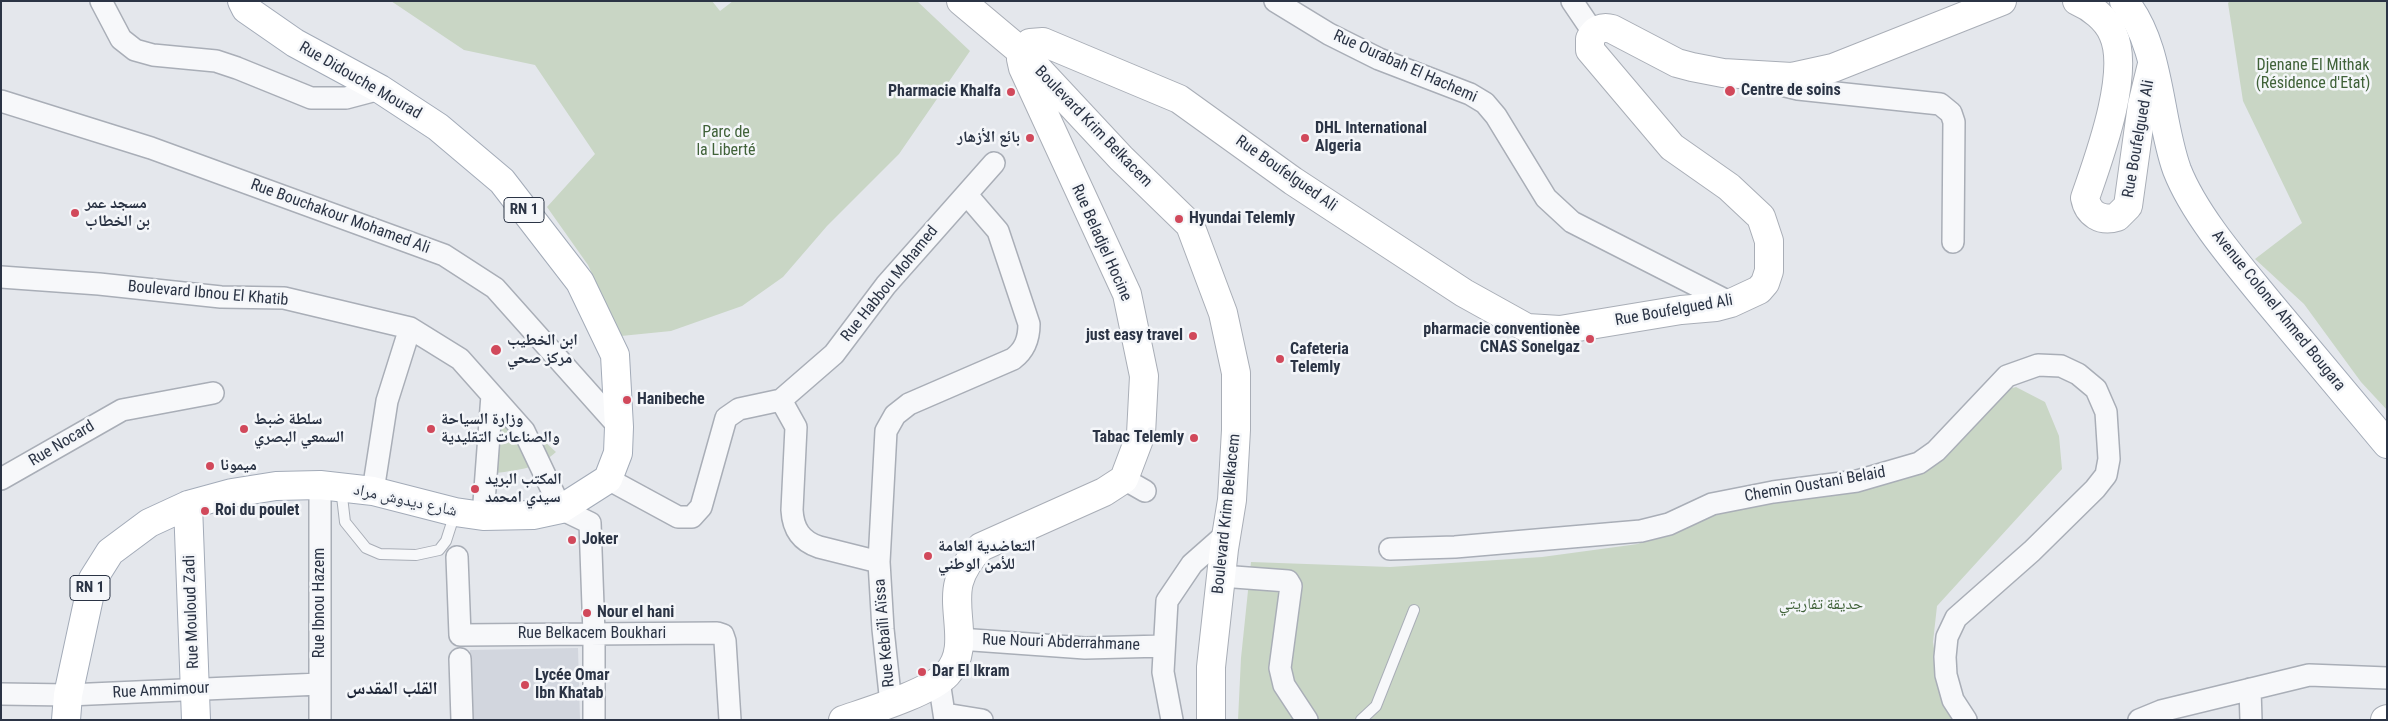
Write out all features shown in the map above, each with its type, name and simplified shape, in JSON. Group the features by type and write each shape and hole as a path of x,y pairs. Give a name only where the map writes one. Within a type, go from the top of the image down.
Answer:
{"main road":[{"name":"Rue Didouche Mourad","path":"242,1 246,9 295,43 380,90 438,128 502,181 580,282 615,355 619,427 618,453 608,479"},
{"name":"Boulevard Krim Belkacem","path":"961,1 1023,53 1115,152 1190,225 1223,313 1236,373 1236,440 1232,500 1226,534 1212,667 1211,720"},
{"path":"1594,32 1600,28 1612,29 1677,63 1723,73 1792,77 1814,74 1833,68 2002,1"},
{"name":"Rue Boufelgued Ali","path":"2077,1 2094,11 2105,22 2114,35 2117,56 2117,74 2108,132 2085,198 2088,208 2101,218 2117,217 2128,206 2142,105 2152,64"},
{"name":"Avenue Colonel Ahmed Bougara","path":"2132,4 2152,64 2177,170 2193,201 2236,263 2387,444"},
{"name":"Rue Boufelgued Ali","path":"1023,53 1030,44 1043,42 1179,99 1301,186 1464,293 1527,328 1560,330 1731,303 1759,290 1768,276 1769,241 1762,217 1729,187 1672,147 1590,50 1589,43 1594,32"},
{"name":"Rue Beladjel Hocine","path":"843,720 891,704 939,681 946,675 957,659 959,639 957,597 959,583 964,569 981,547 1104,492 1134,485 1141,434 1144,376 1127,294 1023,68 1023,53"},
{"name":"RN 1","path":"561,509 608,479"},
{"name":"شارع ديدوش مراد","path":"67,707 89,594 100,564 122,541 149,523 188,504 232,493 276,486 330,486 373,491 455,512 483,516 517,516 561,509"},
{"name":"Rue Mouloud Zadi","path":"188,504 196,720"}],"street":[{"path":"101,1 121,39 135,50 153,55 216,62 237,68 312,98 346,98 380,90"},
{"name":"Rue Ourabah El Hachemi","path":"1275,1 1330,34 1379,59 1470,94 1485,103 1496,116 1546,198 1557,210 1572,222 1731,303"},
{"path":"1572,1 1594,32"},
{"path":"1723,73 1798,89 1940,104 1951,113 1954,122 1953,242"},
{"name":"Rue Bouchakour Mohamed Ali","path":"1,101 151,148 444,255 495,288 619,427"},
{"name":"Rue Habbou Mohamed","path":"781,400 834,354 886,285 994,163"},
{"name":"Rue Kebaïli Aïssa","path":"891,704 883,628 879,562 884,440 889,423 901,409 909,404 1013,359 1019,354 1028,340 1029,324 998,232 967,195"},
{"name":"Boulevard Ibnou El Khatib","path":"1,277 99,284 222,297 284,298 410,328 460,359 524,431 561,509"},
{"path":"373,491 387,401 410,328"},
{"name":"Chemin Oustani Belaid","path":"1390,549 1455,548 1640,531 1668,524 1712,504 1773,492 1858,481 1919,462 1936,451 2007,376 2038,366 2061,366 2078,374 2096,389 2106,412 2109,459 2106,475 2095,489 2032,551 1956,618 1947,637 1946,675 1953,700 1966,720"},
{"name":"Rue Nocard","path":"1,479 122,410 213,392"},
{"path":"483,516 492,395"},
{"path":"608,479 678,517 692,517 701,507 726,418 738,409 781,400 796,427 792,518 799,533 811,544 819,547 879,562"},
{"name":"Rue Ibnou Hazem","path":"320,720 320,684 330,486"},
{"path":"561,509 590,523 594,634 594,720"},
{"path":"1172,720 1163,672 1168,601 1192,564 1226,534"},
{"name":"Rue Belkacem Boukhari","path":"457,556 460,635 717,633 723,635 730,720"},
{"path":"1221,576 1288,581 1291,586 1280,668 1284,685 1307,720"},
{"name":"Rue Nouri Abderrahmane","path":"959,639 1085,648 1164,646"},
{"path":"460,659 462,720"},
{"path":"2139,720 2161,711 2310,675 2387,678"},
{"path":"939,681 945,717 982,720"},
{"name":"Rue Ammimour","path":"1,694 67,707 195,689 320,684"},
{"path":"2250,689 2251,720"}],"lane":[{"path":"330,486 345,522 366,548 380,554 416,555 439,550 446,541 455,512"},
{"path":"1362,720 1376,706 1414,610"}],"shaded area":[{"name":"Lycée Omar Ibn Khatab","path":"578,648 580,720 471,720 470,650"}],"green space":[{"name":"Parc de la Liberté","path":"391,1 712,1 720,11 733,1 917,1 970,51 899,154 827,226 783,277 742,306 671,331 621,336 588,265 547,207 595,154 535,65 464,50"},
{"name":"Djenane El Mithak (Résidence d'Etat)","path":"2230,1 2387,1 2387,410 2361,382 2304,304 2255,259 2302,223 2243,101 2228,3"},
{"name":"حديقة تفاريتي","path":"2016,387 2045,402 2059,436 2062,469 1937,606 1933,642 1942,697 1954,720 1238,720 1241,658 1251,562 1390,567 1542,557 1638,544 1709,513 1891,478 1994,393"},
{"path":"499,400 556,452 536,465 496,473"}],"place":[{"name":"Centre de soins","path":"1730,91"},
{"name":"Pharmacie Khalfa","path":"1011,92"},
{"name":"بائع الأزهار","path":"1030,138"},
{"name":"DHL International Algeria","path":"1305,138"},
{"name":"مسجد عمر بن الخطاب","path":"75,213"},
{"name":"Hyundai Telemly","path":"1179,219"},
{"name":"just easy travel","path":"1193,336"},
{"name":"pharmacie conventionèe CNAS Sonelgaz","path":"1590,339"},
{"name":"ابن الخطيب مركز صحي","path":"496,350"},
{"name":"Cafeteria Telemly","path":"1280,359"},
{"name":"Hanibeche","path":"627,400"},
{"name":"سلطة ضبط السمعي البصري","path":"244,429"},
{"name":"وزارة السياحة والصناعات التقليدية","path":"431,429"},
{"name":"Tabac Telemly","path":"1194,438"},
{"name":"ميمونا","path":"210,466"},
{"name":"المكتب البريد سيدي امحمد","path":"475,489"},
{"name":"Roi du poulet","path":"205,511"},
{"name":"Joker","path":"572,540"},
{"name":"التعاضدية العامة للأمن الوطني","path":"928,556"},
{"name":"Nour el hani","path":"587,613"},
{"name":"Dar El Ikram","path":"922,672"},
{"name":"Lycée Omar Ibn Khatab","path":"525,685"}],"district":[{"name":"القلب المقدس","path":"392,689"}]}
